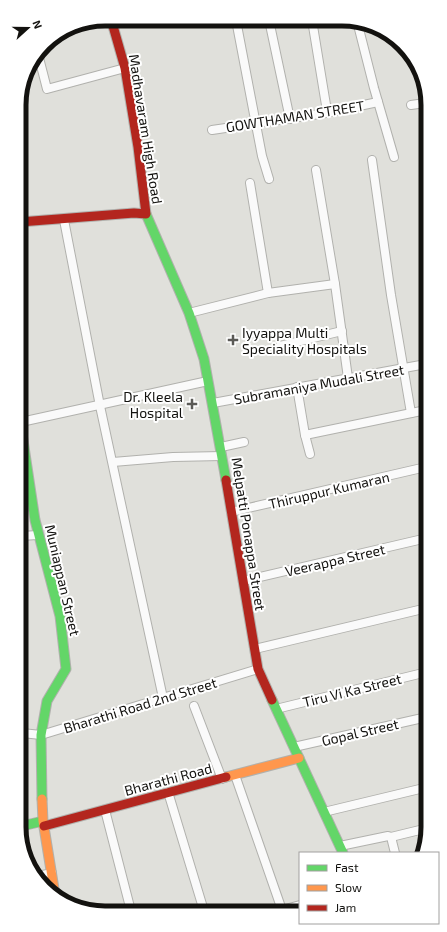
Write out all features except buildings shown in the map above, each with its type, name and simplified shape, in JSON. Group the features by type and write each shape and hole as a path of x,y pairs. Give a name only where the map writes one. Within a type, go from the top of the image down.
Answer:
{"main road":[{"name":"Madhavaram High Road","path":"26,222 64,220 134,213 146,214 138,147 125,68 113,26"},
{"name":"Melpatti Ponappa Street","path":"146,214 189,313 204,359 213,403 258,669 341,850"},
{"name":"Muniappan Street","path":"26,460 38,535 60,616 66,669 47,701 40,735 44,823 54,887"},
{"name":"Bharathi Road","path":"26,825 105,810 299,758"}],"street":[{"path":"237,26 262,156 269,179"},
{"path":"270,26 290,118"},
{"path":"313,26 326,104 326,113"},
{"path":"359,28 394,157"},
{"path":"40,60 47,89 125,68"},
{"name":"GOWTHAMAN STREET","path":"212,130 326,113 378,102"},
{"path":"411,105 421,104"},
{"path":"372,160 411,413"},
{"path":"316,170 335,284 348,378"},
{"path":"250,183 268,293"},
{"path":"64,220 100,406 164,698"},
{"path":"189,313 268,293 335,284"},
{"path":"280,346 342,331"},
{"name":"Subramaniya Mudali Street","path":"213,403 421,365"},
{"path":"26,421 100,406 208,381"},
{"path":"297,388 305,435 310,454"},
{"path":"305,435 421,411"},
{"path":"113,462 221,452 244,442"},
{"name":"Thiruppur Kumaran","path":"231,512 421,468"},
{"path":"26,536 38,535"},
{"name":"Veerappa Street","path":"243,580 421,539"},
{"path":"254,649 421,609"},
{"name":"Bharathi Road 2nd Street","path":"26,733 40,735 258,669"},
{"name":"Tiru Vi Ka Street","path":"276,709 421,673"},
{"path":"194,706 222,778"},
{"name":"Gopal Street","path":"294,747 421,718"},
{"path":"236,775 281,906"},
{"path":"324,812 421,788"},
{"path":"168,792 202,906"},
{"path":"105,810 130,906"},
{"path":"341,850 385,836 391,837 421,830"},
{"path":"391,837 395,852"},
{"path":"42,875 52,873"}],"traffic: fast":[{"path":"146,214 189,313 204,359 226,480"},
{"path":"26,460 35,520 60,616 66,669 47,701 41,735 42,799"},
{"path":"272,700 343,852"},
{"path":"26,825 43,821"}],"traffic: slow":[{"path":"226,777 299,758"},
{"path":"42,799 43,821 54,887"}],"traffic: jam":[{"path":"26,222 134,213 146,214 138,147 125,68 113,26"},
{"path":"226,480 258,669 272,700"},
{"path":"44,826 226,777"}],"place":[{"name":"Iyyappa Multi Speciality Hospitals","path":"233,340"},
{"name":"Dr. Kleela Hospital","path":"192,404"}]}
